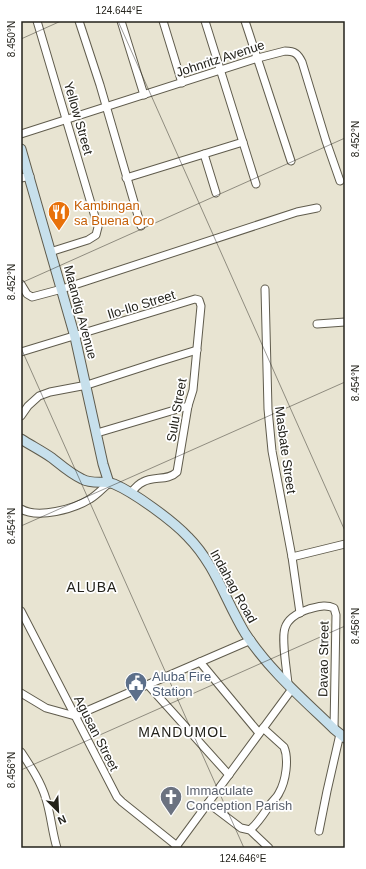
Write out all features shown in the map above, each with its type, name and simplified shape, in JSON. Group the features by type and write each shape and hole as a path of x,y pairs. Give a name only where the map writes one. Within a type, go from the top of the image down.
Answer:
{"main road":[{"name":"Maandig Avenue","path":"21,149 25,177 62,289 75,337 103,464 109,483"},
{"name":"Indahag Road","path":"21,440 90,483 109,483 131,493 175,524 202,553 216,575 238,621 269,665 339,734"}],"street":[{"name":"Yellow Street","path":"38,21 98,232 93,238 50,252"},
{"path":"79,21 141,226"},
{"path":"121,21 144,95"},
{"path":"164,21 182,82"},
{"path":"205,21 256,184"},
{"path":"245,21 291,161"},
{"name":"Johnritz Avenue","path":"21,134 258,58 286,51 293,51 299,56 304,69 340,181"},
{"path":"126,178 243,142"},
{"path":"204,154 216,193"},
{"path":"21,284 26,294 30,297 62,289 297,212 317,208"},
{"name":"Masbate Street","path":"265,289 268,409 277,478 292,557 300,613"},
{"name":"Ilo-Ilo Street","path":"21,352 75,337 196,299 199,300"},
{"name":"Sulu Street","path":"131,493 141,482 171,476 177,472 188,406 193,390 201,306 199,300"},
{"path":"317,324 345,322"},
{"path":"21,416 28,406 39,396 50,392 87,386 197,350"},
{"path":"97,434 188,406"},
{"path":"21,509 33,513 41,513 66,509 89,500 109,483"},
{"path":"292,557 345,544"},
{"name":"Davao Street","path":"290,687 284,630 300,613 322,606 334,608 336,610 339,734"},
{"name":"Agusan Street","path":"21,611 118,798 176,847"},
{"path":"21,693 46,708 75,716 250,640"},
{"path":"200,662 261,730 284,747 286,751 284,779 279,794 260,820 250,830"},
{"path":"148,685 229,776"},
{"path":"176,847 229,776 290,687"},
{"path":"320,831 339,734"},
{"path":"21,752 35,773 46,799 57,848"},
{"path":"208,803 241,828 250,830 269,848"}],"place":[{"name":"Kambingan sa Buena Oro","path":"59,232"},
{"name":"Aluba Fire Station","path":"136,702"},
{"name":"Immaculate Conception Parish","path":"171,816"}],"district":[{"name":"ALUBA","path":"92,587"},
{"name":"MANDUMOL","path":"183,732"}]}
